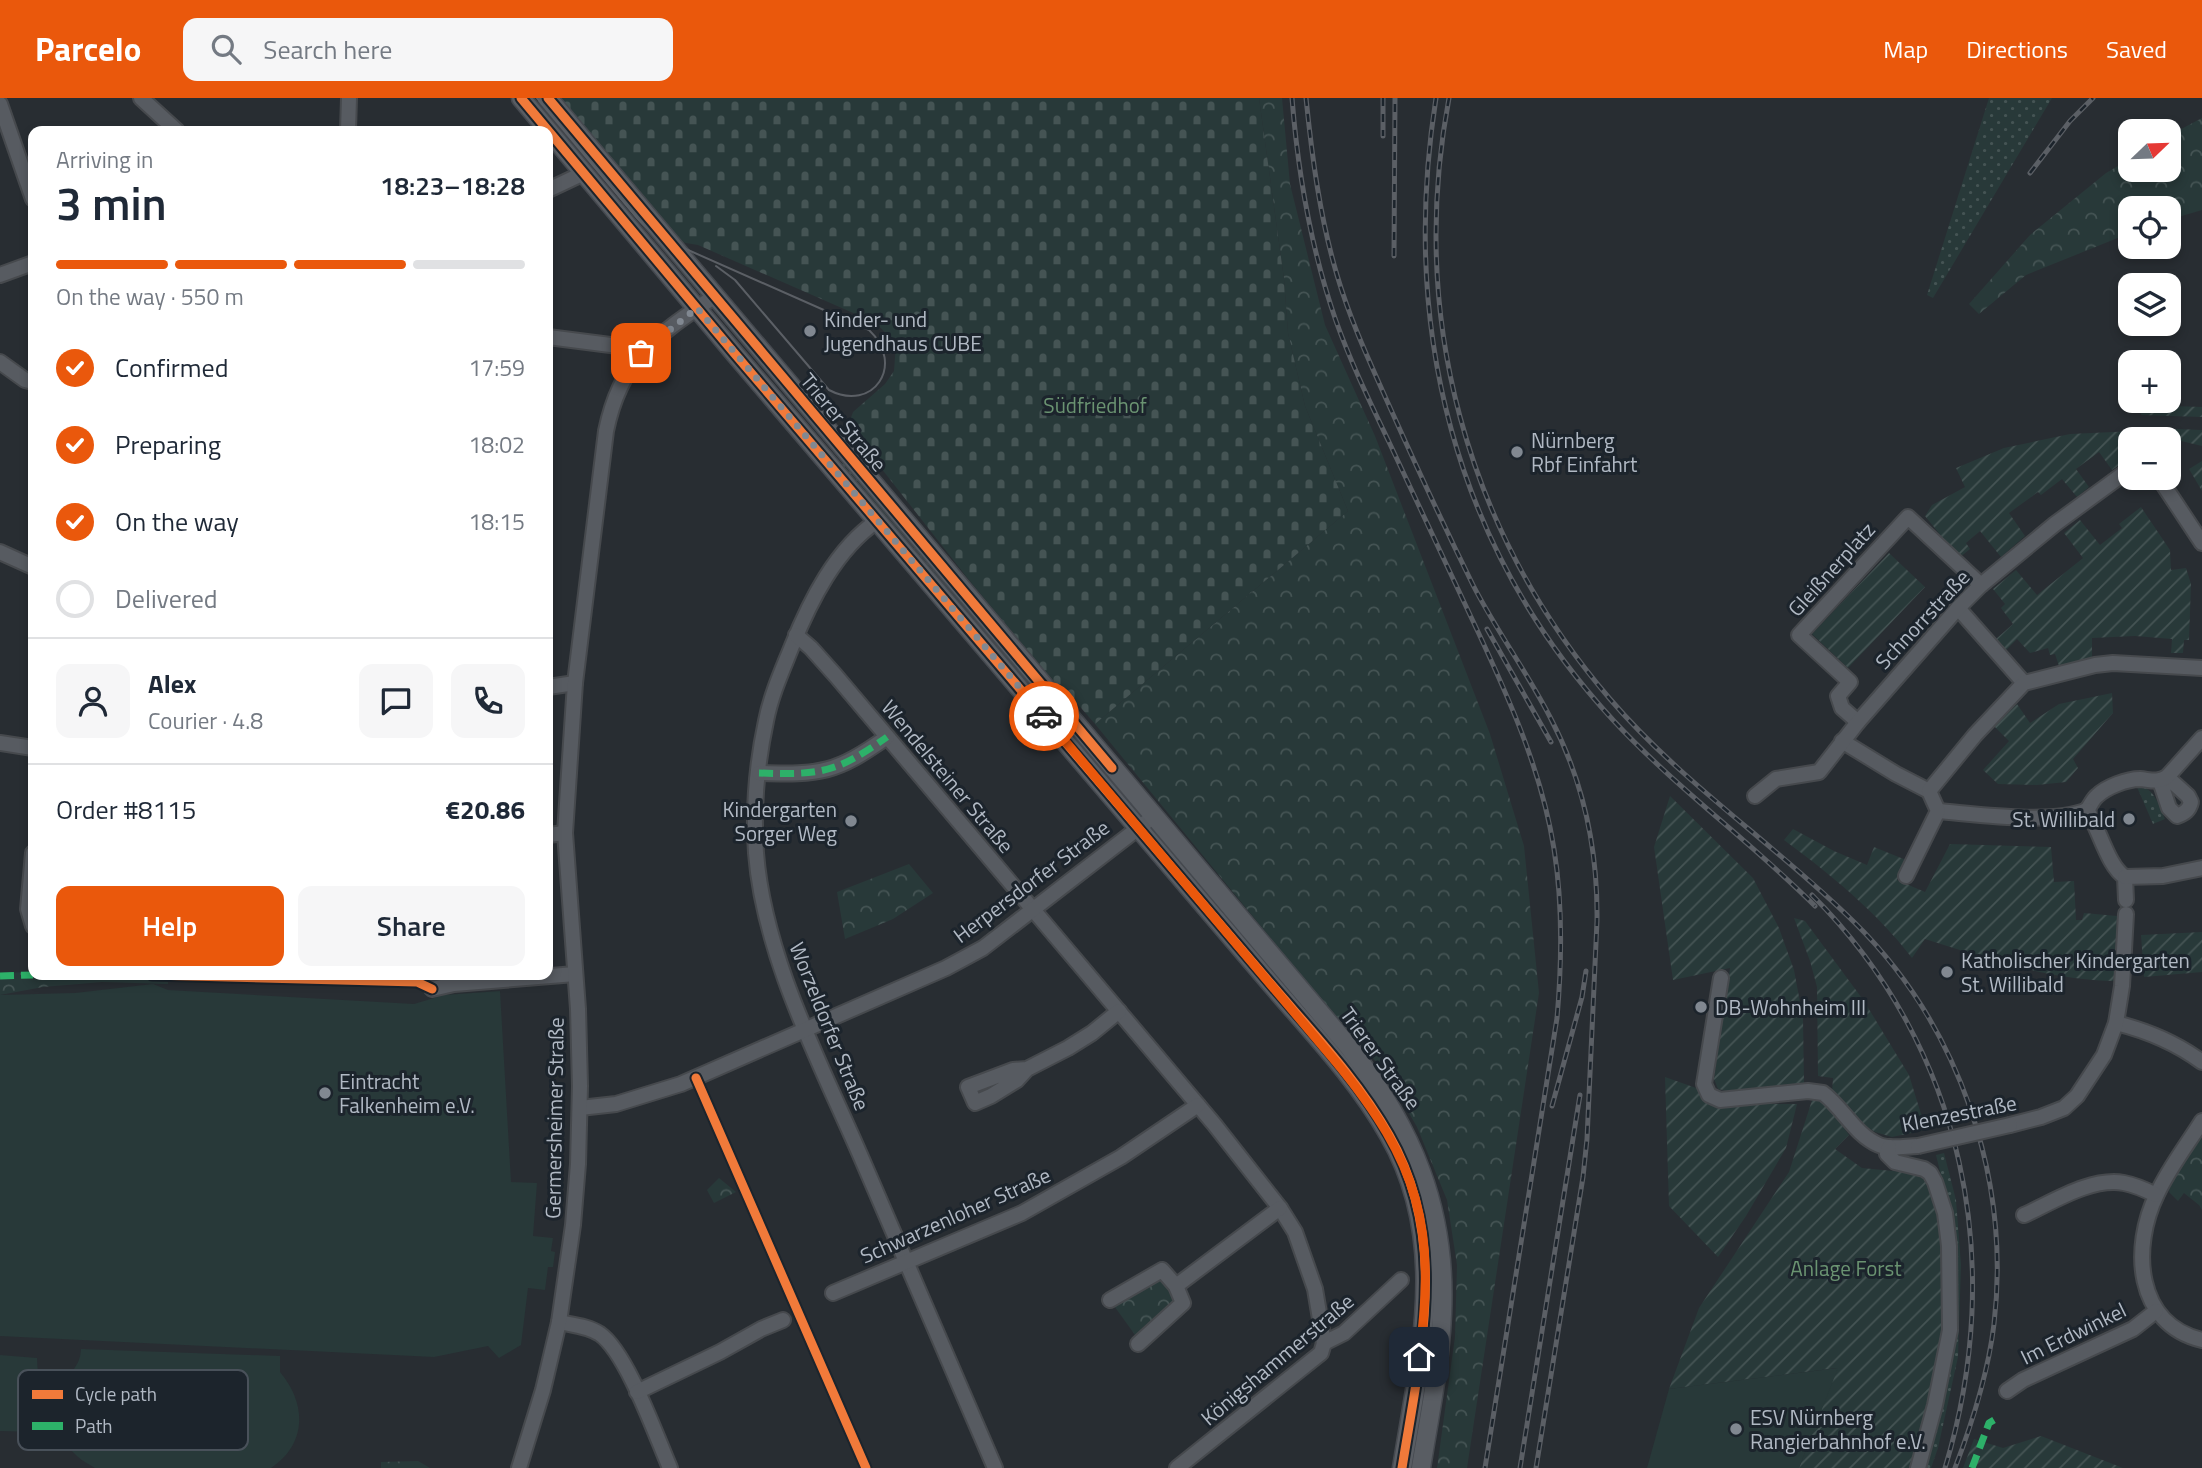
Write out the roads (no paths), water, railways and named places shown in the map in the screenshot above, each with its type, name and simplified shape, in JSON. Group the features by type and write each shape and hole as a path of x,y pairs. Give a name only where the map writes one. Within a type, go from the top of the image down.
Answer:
{"main road":[{"name":"Trierer Straße","path":"520,98 544,126"},
{"name":"Trierer Straße","path":"548,98 819,420 1116,787 1139,828 1351,1079 1388,1133 1405,1168 1421,1220 1427,1281 1423,1331 1402,1468"},
{"name":"Trierer Straße","path":"553,137 877,521 1116,787 1154,816 1364,1066 1393,1109 1416,1154 1428,1190 1437,1224 1443,1290 1440,1342 1421,1468"},
{"name":"Trierer Straße","path":"796,425 819,420"}],"street":[{"path":"141,98 172,126"},
{"path":"348,126 349,98"},
{"path":"0,104 28,185"},
{"path":"553,188 584,173"},
{"path":"0,275 28,265"},
{"name":"Germersheimer Straße","path":"519,1468 543,1390 559,1322 573,1224 580,1108 578,1009 565,832 575,683 606,431 616,393 625,373 641,353 715,296"},
{"path":"553,338 626,347 641,353"},
{"path":"0,362 28,381"},
{"name":"Schnorrstraße","path":"1755,796 1776,779 1819,772 1858,722 1981,585 2055,524 2118,478"},
{"path":"2167,490 2202,543"},
{"name":"Gleißnerplatz","path":"1858,722 1842,708 1838,696 1850,682 1799,635 1908,517 1981,585"},
{"name":"Worzeldorfer Straße","path":"877,521 859,535 843,554 812,601 777,684 766,719 759,773 756,854 766,914 781,968 995,1468"},
{"path":"0,552 28,565"},
{"path":"1958,608 2024,683"},
{"name":"Wendelsteiner Straße","path":"796,635 811,648 1034,910 1198,1105 1280,1208 1294,1232 1315,1289 1324,1343"},
{"path":"1929,791 1975,735 2024,683 2113,663 2202,668"},
{"path":"553,686 575,683"},
{"path":"759,773 800,774 835,768 857,758 887,737"},
{"path":"1938,811 2044,817 2078,814 2087,810 2096,796 2130,780 2164,779 2202,738"},
{"path":"1842,741 1929,791 1938,811"},
{"path":"0,743 28,747"},
{"path":"2087,810 2116,871 2125,877 2163,876 2202,867"},
{"path":"1906,876 1938,811"},
{"name":"Herpersdorfer Straße","path":"580,1108 616,1104 662,1091 946,968 984,948 1154,816"},
{"path":"553,834 565,832"},
{"name":"Klenzestraße","path":"1721,978 1704,1084 1709,1096 1720,1100 1808,1091 1824,1093 1865,1136 1879,1145 1889,1147 1918,1146 2010,1125 2064,1108 2077,1096 2104,1055 2116,1023 2122,986 2125,877"},
{"path":"553,976 575,974"},
{"path":"432,989 454,984 502,980"},
{"path":"1027,1069 1068,1048 1119,1011"},
{"path":"2116,1023 2151,1032 2202,1062"},
{"name":"Schwarzenloher Straße","path":"833,1293 1022,1213 1121,1157 1198,1105"},
{"path":"2202,1121 2156,1195 2146,1229 2141,1262 2147,1294 2156,1311 2178,1331 2202,1340"},
{"path":"1889,1147 1887,1154 1890,1159 1930,1173 1945,1213 1949,1245 1950,1330 1935,1405 1918,1468"},
{"path":"2024,1215 2085,1188 2107,1183 2124,1183 2156,1195"},
{"path":"1175,1286 1280,1208"},
{"path":"1110,1300 1162,1270 1175,1286 1183,1303 1138,1343"},
{"name":"Königshammerstraße","path":"1177,1468 1321,1353 1324,1343 1344,1334 1401,1280"},
{"name":"Im Erdwinkel","path":"2007,1391 2023,1380 2133,1329 2156,1311"},
{"path":"637,1392 783,1320"},
{"path":"559,1322 591,1329 610,1343 628,1372 670,1468"}],"tram line":[{"path":"537,98 650,231 869,330 880,344 885,357 879,382 871,390 859,395 845,395 829,390 735,280 716,266"}],"railway":[{"path":"1292,98 1307,211 1319,266 1336,321 1361,382 1514,712 1542,793 1554,849 1561,933 1557,1018 1485,1468"},
{"path":"1306,98 1321,210 1337,275 1355,328 1473,585 1562,741 1580,791 1591,842 1597,921 1587,1139 1536,1468"},
{"path":"1383,98 1383,136"},
{"path":"1394,256 1395,98"},
{"path":"1436,98 1427,183 1426,267 1434,350 1451,430 1478,508 1513,582 1558,653 1613,720 1637,745 1815,906"},
{"path":"1449,98 1438,180 1437,260 1444,340 1460,417 1485,492 1518,565 1560,634 1610,699 1638,730 1698,786 1824,894 1891,963 1923,1008 1949,1056 1970,1107 1985,1160 1994,1214 1997,1269 1994,1324 1988,1361 1974,1415 1955,1468"},
{"path":"2030,173 2070,121 2093,98"},
{"path":"1487,629 1551,742"},
{"path":"1812,895 1864,955 1906,1020 1938,1090 1959,1162 1971,1237 1972,1314 1963,1391 1945,1468"},
{"path":"1552,1106 1582,997 1586,971"},
{"path":"1520,1468 1580,1095"}],"place":[{"name":"Kinder- und Jugendhaus CUBE","path":"810,331"},
{"name":"Nürnberg Rbf Einfahrt","path":"1517,452"},
{"name":"St. Willibald","path":"2129,819"},
{"name":"Kindergarten Sorger Weg","path":"851,821"},
{"name":"Katholischer Kindergarten St. Willibald","path":"1947,972"},
{"name":"DB-Wohnheim III","path":"1701,1007"},
{"name":"Eintracht Falkenheim e.V.","path":"325,1093"},
{"name":"ESV Nürnberg Rangierbahnhof e.V.","path":"1736,1429"}],"park label":[{"name":"Südfriedhof","path":"1095,405"},
{"name":"Anlage Forst","path":"1846,1268"}]}
